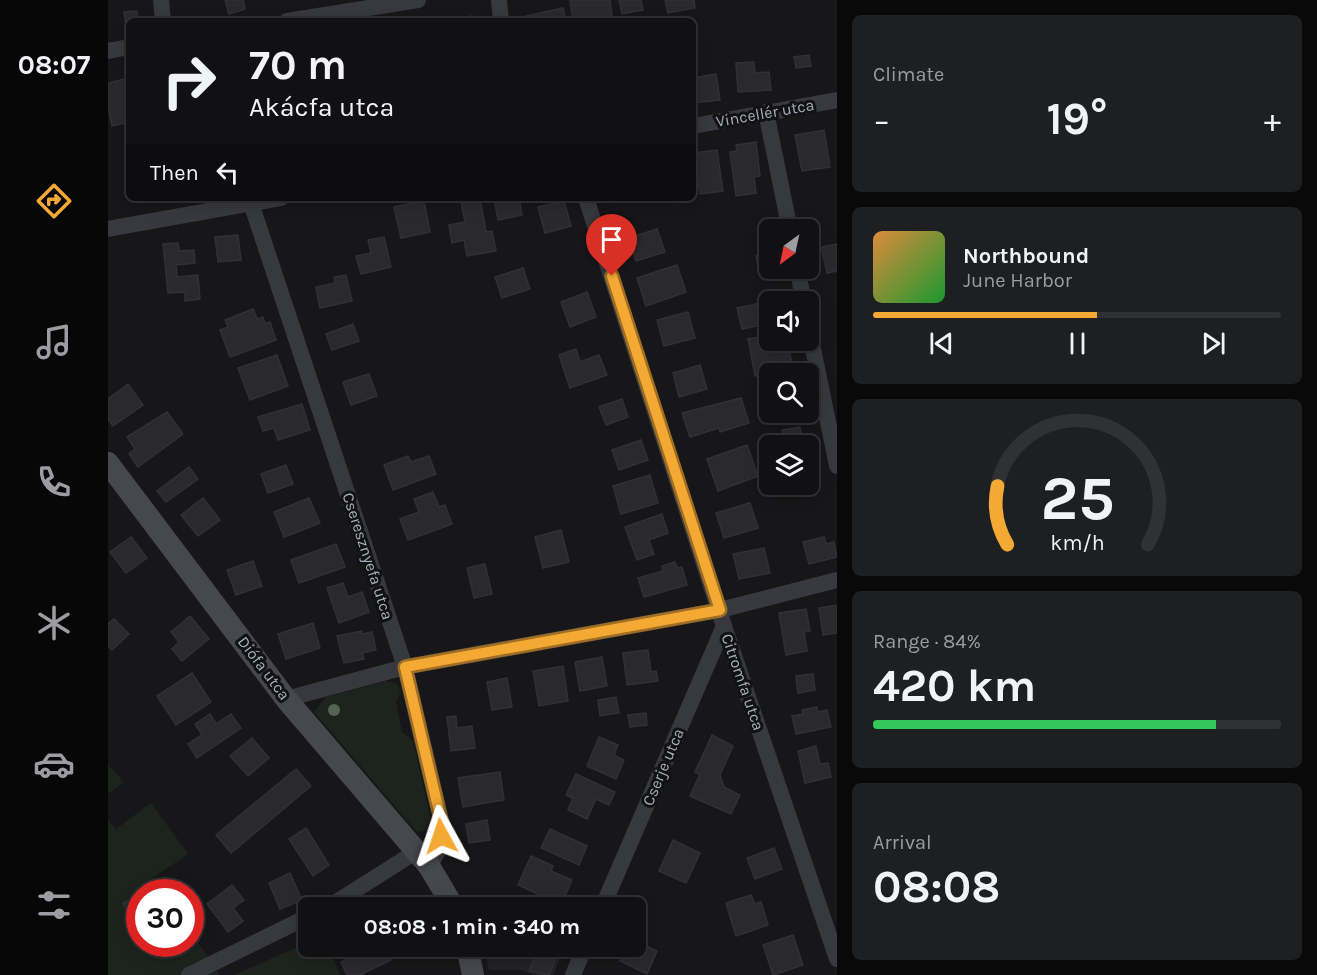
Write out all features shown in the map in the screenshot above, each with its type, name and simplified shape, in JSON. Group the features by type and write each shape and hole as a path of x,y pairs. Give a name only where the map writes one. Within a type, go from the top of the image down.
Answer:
{"street":[{"path":"161,0 163,18"},
{"path":"297,18 338,6 418,0"},
{"path":"500,0 501,18"},
{"path":"108,51 126,48"},
{"name":"Vincellér utca","path":"696,125 837,100"},
{"path":"766,112 788,219"},
{"path":"108,229 263,201"},
{"name":"Citromfa utca","path":"587,201 722,618 837,959"},
{"name":"Cseresznyefa utca","path":"251,203 405,667 442,824 440,848 423,858"},
{"path":"814,351 837,466"},
{"name":"Diófa utca","path":"108,464 286,699 423,858"},
{"path":"286,699 405,667 722,618 837,580"},
{"name":"Cserje utca","path":"607,897 722,618"},
{"path":"348,897 423,858 447,897"},
{"path":"189,975 298,921"},
{"path":"469,957 472,975"},
{"path":"573,975 580,957"}],"shaded area":[{"path":"386,681 397,684 401,693 396,701 402,732 413,741 430,816 430,826 425,831 417,832 314,712 326,697"},
{"path":"108,765 124,782 108,794"},
{"path":"151,803 188,854 154,879 126,879 126,957 204,957 204,951 220,975 108,975 108,820 116,829"},
{"path":"298,947 298,957 332,957 340,975 234,975"},
{"path":"486,957 561,957 553,975 533,975 521,970 489,970"}],"building":[{"path":"225,0 243,0 245,9 229,14"},
{"path":"570,0 610,0 612,16 573,18"},
{"path":"619,0 641,0 643,10 622,14"},
{"path":"665,0 694,0 695,8 668,13"},
{"path":"563,8 565,18 526,18 526,16"},
{"path":"137,11 138,18 126,18 126,27 124,12"},
{"path":"809,55 811,66 796,68 794,57"},
{"path":"754,62 755,73 769,72 771,90 738,92 736,63"},
{"path":"716,74 720,100 696,103 696,77"},
{"path":"126,79 126,123 112,126 108,108 108,83"},
{"path":"824,130 830,167 802,171 795,135"},
{"path":"756,142 760,176 754,177 756,193 736,196 730,152 737,151 736,145"},
{"path":"717,150 723,191 700,194 696,153"},
{"path":"424,201 430,232 401,238 394,207"},
{"path":"481,201 486,232 492,231 496,251 467,256 464,240 452,243 449,225 465,222 461,202"},
{"path":"495,201 520,201 522,215 498,220"},
{"path":"564,201 571,226 545,233 538,207"},
{"path":"657,229 665,252 636,261 629,238"},
{"path":"238,235 241,260 218,262 215,237"},
{"path":"384,237 391,267 361,274 356,256 371,253 368,240"},
{"path":"178,243 179,251 194,250 195,263 176,265 177,277 198,275 200,299 185,301 185,292 168,293 163,244"},
{"path":"837,244 837,271 827,273 821,247"},
{"path":"756,256 759,256 759,273"},
{"path":"677,265 686,292 646,306 637,278"},
{"path":"523,268 530,289 502,298 495,277"},
{"path":"346,275 352,301 320,308 316,287 335,283 334,277"},
{"path":"587,292 596,317 570,327 561,302"},
{"path":"759,303 759,325 742,329 737,308"},
{"path":"253,309 257,319 263,317 265,324 270,322 276,340 230,357 220,330 228,327 225,320"},
{"path":"688,312 695,338 664,346 657,320"},
{"path":"353,324 359,341 332,350 326,334"},
{"path":"759,337 759,351 790,351 792,363 759,363 759,375 755,376 748,339"},
{"path":"576,349 580,362 599,355 607,375 570,388 559,355"},
{"path":"277,355 288,386 250,400 238,368"},
{"path":"700,365 707,389 679,397 673,373"},
{"path":"369,374 377,396 351,405 343,382"},
{"path":"128,384 143,405 113,426 108,419 108,399"},
{"path":"741,398 749,423 720,432 719,428 690,437 682,413"},
{"path":"622,399 628,417 606,425 599,407"},
{"path":"302,404 310,430 278,440 274,428 263,431 258,417"},
{"path":"167,412 183,434 138,467 129,454 135,449 127,437"},
{"path":"800,427 801,435 783,435 782,430"},
{"path":"641,440 648,460 619,470 612,450"},
{"path":"747,445 758,476 718,491 707,459"},
{"path":"408,456 411,462 429,456 436,474 393,490 384,465"},
{"path":"286,465 293,484 268,493 261,474"},
{"path":"189,467 198,479 166,502 157,491"},
{"path":"650,475 658,503 621,514 613,486"},
{"path":"433,492 439,507 445,505 452,524 408,540 400,519 419,512 414,499"},
{"path":"203,498 220,520 198,536 181,515"},
{"path":"309,498 320,523 284,537 274,512"},
{"path":"750,503 758,528 724,538 716,513"},
{"path":"662,514 668,533 649,540 654,554 637,560 625,527"},
{"path":"561,530 569,562 543,568 535,537"},
{"path":"131,537 147,558 126,573 110,552"},
{"path":"824,537 826,544 834,542 837,557 809,564 803,542"},
{"path":"336,544 345,567 299,583 291,560"},
{"path":"764,548 770,573 739,579 733,554"},
{"path":"253,561 262,586 236,595 227,570"},
{"path":"675,562 677,568 682,567 687,585 644,597 638,578 663,571 662,566"},
{"path":"485,564 492,594 474,598 467,568"},
{"path":"343,583 348,597 362,592 369,612 339,623 327,588"},
{"path":"837,605 837,633 823,635 819,608"},
{"path":"806,609 810,631 804,632 807,651 786,655 779,613"},
{"path":"190,616 209,639 182,661 172,649 179,642 171,632"},
{"path":"114,619 129,634 112,650 108,646 108,624"},
{"path":"313,623 320,648 286,659 278,634"},
{"path":"362,631 362,634 372,632 376,650 362,653 364,659 344,663 337,636"},
{"path":"648,650 651,672 656,671 658,681 627,685 623,653"},
{"path":"602,657 607,686 580,691 575,662"},
{"path":"563,666 568,701 539,706 533,671"},
{"path":"192,673 211,702 176,725 157,696"},
{"path":"813,674 815,690 798,693 796,676"},
{"path":"507,678 512,707 492,710 487,682"},
{"path":"616,697 619,713 600,716 598,700"},
{"path":"817,707 818,712 827,710 831,727 796,734 792,716 803,714 802,710"},
{"path":"646,713 647,725 630,727 628,715"},
{"path":"210,714 216,724 231,714 241,728 197,758 188,744 202,735 195,724"},
{"path":"456,716 457,728 472,726 475,748 451,751 447,717"},
{"path":"712,735 733,746 720,775 724,787 740,795 731,814 690,796 700,774 695,772"},
{"path":"599,737 618,745 614,755 624,760 616,779 587,766"},
{"path":"252,738 269,758 248,776 230,756"},
{"path":"816,746 820,764 828,763 831,777 805,783 798,751"},
{"path":"296,769 311,786 231,853 216,835"},
{"path":"500,772 504,800 463,807 458,778"},
{"path":"576,774 615,792 609,805 596,799 587,819 568,810 573,798 566,795"},
{"path":"487,820 490,840 469,843 466,824"},
{"path":"306,828 329,865 313,876 289,839"},
{"path":"550,829 587,846 579,865 541,848"},
{"path":"673,840 700,853 686,883 659,871"},
{"path":"774,848 782,869 755,879 747,858"},
{"path":"531,856 553,866 551,871 572,880 565,897 544,897 518,885"},
{"path":"290,873 301,897 298,897 298,902 280,909 269,883"},
{"path":"232,885 244,900 233,908 243,921 228,932 207,904"},
{"path":"751,895 755,904 761,902 768,925 736,936 726,903"},
{"path":"793,935 803,965 773,975 763,945"},
{"path":"646,946 657,951 647,974 620,961 622,957 646,957"},
{"path":"351,957 390,957 391,960 360,975 347,975 341,962"},
{"path":"535,957 556,957 549,975 529,971"}],"route":[{"path":"441,836 442,824 405,667 720,610 612,276"}]}
